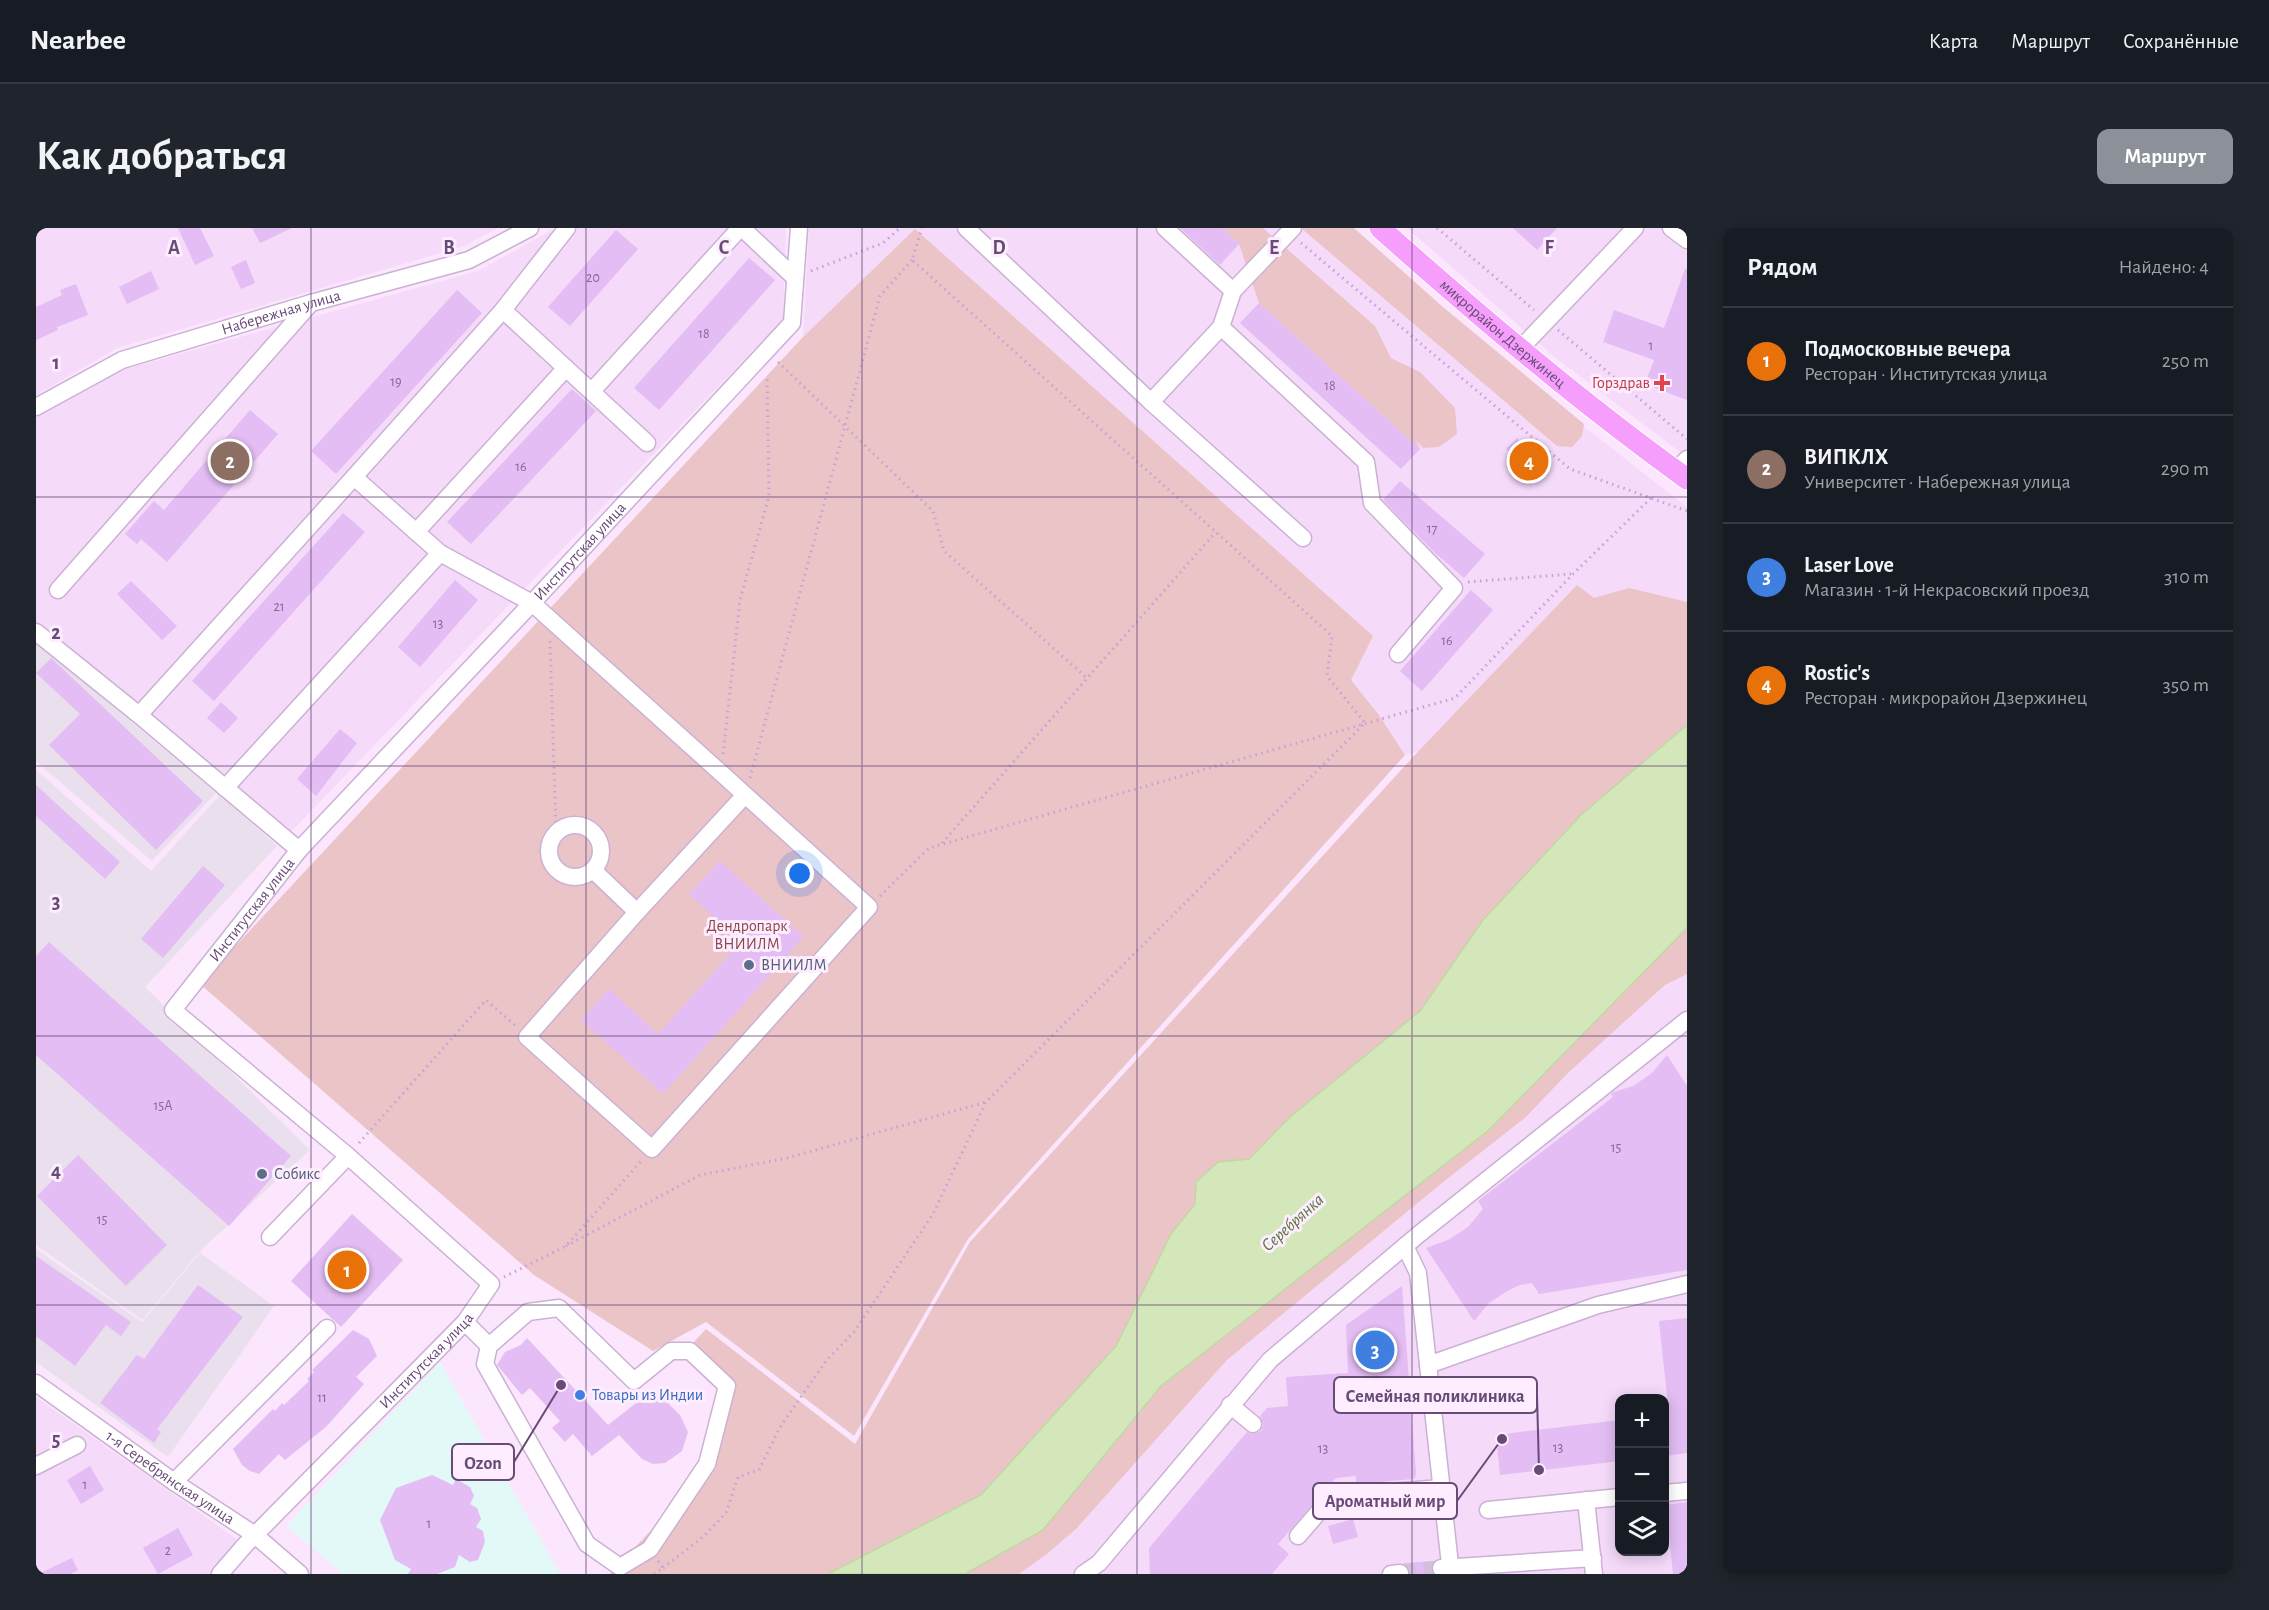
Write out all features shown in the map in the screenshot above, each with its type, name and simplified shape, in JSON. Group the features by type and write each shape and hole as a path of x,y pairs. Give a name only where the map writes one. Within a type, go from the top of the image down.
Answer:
{"main road":[{"name":"микрорайон Дзержинец","path":"1382,229 1596,411 1683,469"}],"street":[{"name":"Набережная улица","path":"36,407 122,360 311,303 469,260 530,228"},
{"path":"139,715 503,310 567,228"},
{"path":"592,392 741,228 794,277"},
{"name":"Институтская улица","path":"220,1574 255,1535 465,1322 491,1284 348,1156 173,1010 299,850 792,323 799,228"},
{"path":"966,228 1151,402 1303,538"},
{"path":"1165,228 1233,291"},
{"path":"1521,349 1635,228"},
{"path":"1671,228 1687,240"},
{"path":"1151,402 1221,327 1233,291 1291,230"},
{"path":"58,590 311,303"},
{"path":"503,310 646,443"},
{"path":"1221,327 1366,462 1372,503 1454,588 1398,654"},
{"path":"416,532 566,368"},
{"path":"354,477 440,553 532,603 722,773 869,907 652,1149 527,1036 745,795"},
{"path":"225,788 440,553"},
{"path":"36,632 139,715 299,850"},
{"path":"576,823 595,832 602,852 594,871 574,878 554,870 547,850 556,830 576,823"},
{"path":"594,871 637,912"},
{"path":"1083,1574 1101,1569 1230,1405 1270,1360 1405,1246 1687,1020"},
{"path":"270,1238 348,1156"},
{"path":"1405,1246 1418,1273 1442,1488 1448,1570 1593,1566 1586,1500"},
{"path":"1428,1365 1598,1305 1687,1284"},
{"path":"559,1308 634,1381 671,1351 690,1352 727,1386 707,1464 651,1549 620,1568 586,1544 485,1364 489,1346 528,1312 559,1308"},
{"path":"465,1322 489,1346"},
{"path":"174,1482 327,1328"},
{"name":"1-я Серебрянская улица","path":"36,1383 174,1482 255,1535 300,1574"},
{"path":"1230,1405 1253,1424"},
{"path":"36,1467 77,1445"},
{"path":"1298,1536 1329,1500 1339,1496 1442,1488"},
{"path":"1669,1493 1687,1491"},
{"path":"1488,1510 1615,1497"}],"path":[{"path":"794,277 883,243 900,228"},
{"path":"745,795 880,296 912,260 921,228"},
{"path":"1437,228 1687,439"},
{"path":"1291,230 1570,469 1687,511"},
{"path":"912,260 1332,636 1327,676 1365,723"},
{"path":"766,350 933,511 944,551 1087,678"},
{"path":"722,773 725,716 740,600 769,496 766,350"},
{"path":"869,907 929,848 1455,698 1573,574 1651,498"},
{"path":"941,845 1216,532"},
{"path":"1454,588 1471,580 1573,574"},
{"path":"549,618 556,830"},
{"path":"663,1569 704,1536 726,1513 738,1477 759,1470 780,1427 826,1361 854,1332 933,1214 986,1102 1365,723"},
{"path":"348,1156 486,1000 527,1036"},
{"path":"491,1284 700,1175 787,1158 986,1102"},
{"path":"566,1246 652,1149"}],"shaded area":[{"path":"36,228 498,228 464,246 117,348 36,395"},
{"path":"556,228 786,228 783,319 290,833 36,625 36,417 126,369 478,271"},
{"path":"809,228 1353,228 1444,310 1574,419 1687,507 1687,686 1405,755 1379,715 1351,680 915,230 803,337"},
{"path":"1407,228 1687,228 1687,457 1557,359"},
{"path":"36,642 216,793 152,861 36,761"},
{"path":"36,770 151,871 220,795 277,846 145,987 310,1150 203,1248 142,1320 36,1245"},
{"path":"1687,974 1687,1574 1019,1574 1077,1528 1227,1360 1526,1117 1568,1073 1665,985"},
{"path":"36,1249 142,1322 200,1253 274,1306 168,1457 36,1362"},
{"path":"440,1362 559,1574 343,1574 286,1526"},
{"path":"36,1397 245,1545 223,1574 36,1574"}],"green space":[{"path":"1222,228 1263,228 1375,326 1391,358 1420,372 1455,408 1457,434 1439,447 1423,448 1416,440 1420,449 1259,303 1239,244"},
{"path":"1301,228 1354,228 1443,307 1584,424 1582,436 1572,447 1557,446"},
{"name":"Дендропарк ВНИИЛМ","path":"915,229 1373,636 1351,680 1379,715 1405,755 968,1239 854,1436 706,1322 653,1351 534,1275 200,984 803,337"},
{"path":"1577,585 1594,598 1629,588 1687,602 1687,725 1582,814 1484,920 1420,1011 1290,1117 1249,1159 1218,1162 1195,1204 1171,1234 1116,1346 981,1495 828,1574 610,1574 671,1509 703,1462 725,1380 693,1343 706,1329 855,1444 970,1242 1412,758"},
{"path":"1687,928 1687,974 1665,985 1568,1073 1526,1117 1227,1360 1077,1528 1019,1574 965,1574 1043,1530 1161,1386 1489,1130"}],"water":[{"name":"Серебрянка","path":"1687,725 1687,928 1489,1130 1161,1386 1043,1530 965,1574 828,1574 981,1495 1116,1346 1171,1234 1195,1204 1196,1182 1218,1162 1249,1159 1290,1117 1420,1011 1483,920 1582,814"}],"building":[{"path":"178,228 200,228 214,256 195,265"},
{"path":"252,228 292,228 260,243"},
{"path":"1180,228 1222,228 1239,244 1220,265"},
{"path":"1513,228 1557,228 1537,250"},
{"path":"616,230 638,249 570,326 548,307"},
{"path":"749,258 775,280 659,410 634,388"},
{"path":"246,260 255,283 241,289 231,267"},
{"path":"1685,269 1687,269 1687,400 1645,384 1654,360 1603,342 1614,310 1664,328"},
{"path":"151,271 159,289 127,304 119,287"},
{"path":"76,284 88,315 57,327 58,330 36,340 36,307 62,295 60,290"},
{"path":"457,290 482,313 336,474 311,451"},
{"path":"1259,303 1420,449 1401,469 1240,323"},
{"path":"572,389 596,411 471,544 447,522"},
{"path":"250,410 278,434 167,562 141,539 137,544 125,534 154,501 164,510"},
{"path":"1517,438 1541,463 1531,473 1506,449"},
{"path":"1400,481 1485,554 1464,578 1434,552 1383,500"},
{"path":"343,513 365,532 214,701 192,681"},
{"path":"455,580 478,600 420,667 398,647"},
{"path":"131,581 177,626 162,640 117,594"},
{"path":"1471,590 1493,610 1422,691 1400,671"},
{"path":"51,658 203,801 156,850 49,745 80,714 36,673"},
{"path":"221,702 238,718 224,733 207,718"},
{"path":"340,729 357,743 316,796 297,779"},
{"path":"36,785 120,862 105,879 36,816"},
{"name":"ВНИИЛМ","path":"720,861 804,937 663,1094 581,1020 609,989 658,1034 741,942 689,894"},
{"path":"203,866 225,885 163,958 141,939"},
{"path":"49,942 291,1156 229,1226 36,1055 36,956"},
{"path":"1667,1055 1687,1086 1687,1270 1539,1294 1532,1283 1520,1285 1489,1303 1474,1321 1426,1248 1448,1240 1468,1227 1483,1209 1478,1201 1613,1097 1611,1094 1633,1086 1652,1073"},
{"path":"78,1155 167,1245 126,1286 37,1196"},
{"path":"352,1214 403,1260 341,1327 291,1281"},
{"path":"36,1256 131,1322 121,1336 106,1325 75,1366 36,1336"},
{"path":"198,1285 243,1317 157,1429 161,1432 154,1443 100,1403 137,1355 144,1359"},
{"path":"1402,1286 1416,1474 1414,1479 1356,1484 1356,1476 1336,1478 1278,1544 1289,1554 1272,1574 1150,1574 1149,1548 1247,1432 1252,1434 1261,1431 1263,1425 1260,1416 1267,1408 1288,1406 1286,1377 1348,1373 1346,1325"},
{"path":"1687,1318 1687,1453 1669,1455 1669,1394 1667,1394 1659,1321"},
{"path":"353,1330 369,1339 377,1356 356,1377 364,1384 327,1426 285,1460 279,1454 259,1474 242,1465 233,1449 273,1409 275,1411 282,1403 284,1405 309,1381 307,1379 314,1372 312,1370"},
{"path":"527,1338 608,1425 654,1389 680,1415 688,1432 682,1451 665,1463 653,1464 642,1459 619,1435 592,1456 573,1434 565,1442 552,1428 560,1421 530,1388 522,1395 497,1365 505,1352 521,1345"},
{"path":"1615,1421 1615,1462 1500,1475 1496,1435"},
{"path":"90,1466 104,1490 81,1504 67,1480"},
{"path":"432,1475 453,1485 456,1479 470,1487 474,1496 470,1504 477,1508 481,1519 476,1527 483,1531 485,1542 478,1560 470,1562 459,1555 455,1567 437,1574 408,1574 411,1569 395,1560 380,1520 396,1488"},
{"path":"1687,1502 1687,1574 1673,1574 1669,1505"},
{"path":"1353,1519 1358,1537 1333,1544 1328,1526"},
{"path":"178,1528 193,1555 158,1574 143,1548"},
{"path":"72,1558 78,1570 71,1574 38,1574"},
{"path":"1434,1561 1431,1568 1432,1574 1410,1574 1409,1567 1403,1563"}],"tunnel":[{"path":"1400,1573 1441,1568"}],"place":[{"name":"Горздрав","path":"1662,383"},
{"name":"ВИПКЛХ","path":"230,461"},
{"name":"Rostic's","path":"1529,461"},
{"name":"ВНИИЛМ","path":"749,965"},
{"name":"Собикс","path":"262,1174"},
{"name":"Подмосковные вечера","path":"347,1270"},
{"name":"Laser Love","path":"1375,1350"},
{"name":"Ozon","path":"561,1385"},
{"name":"Товары из Индии","path":"580,1395"},
{"name":"Ароматный мир","path":"1502,1439"},
{"name":"Семейная поликлиника","path":"1539,1470"}]}
